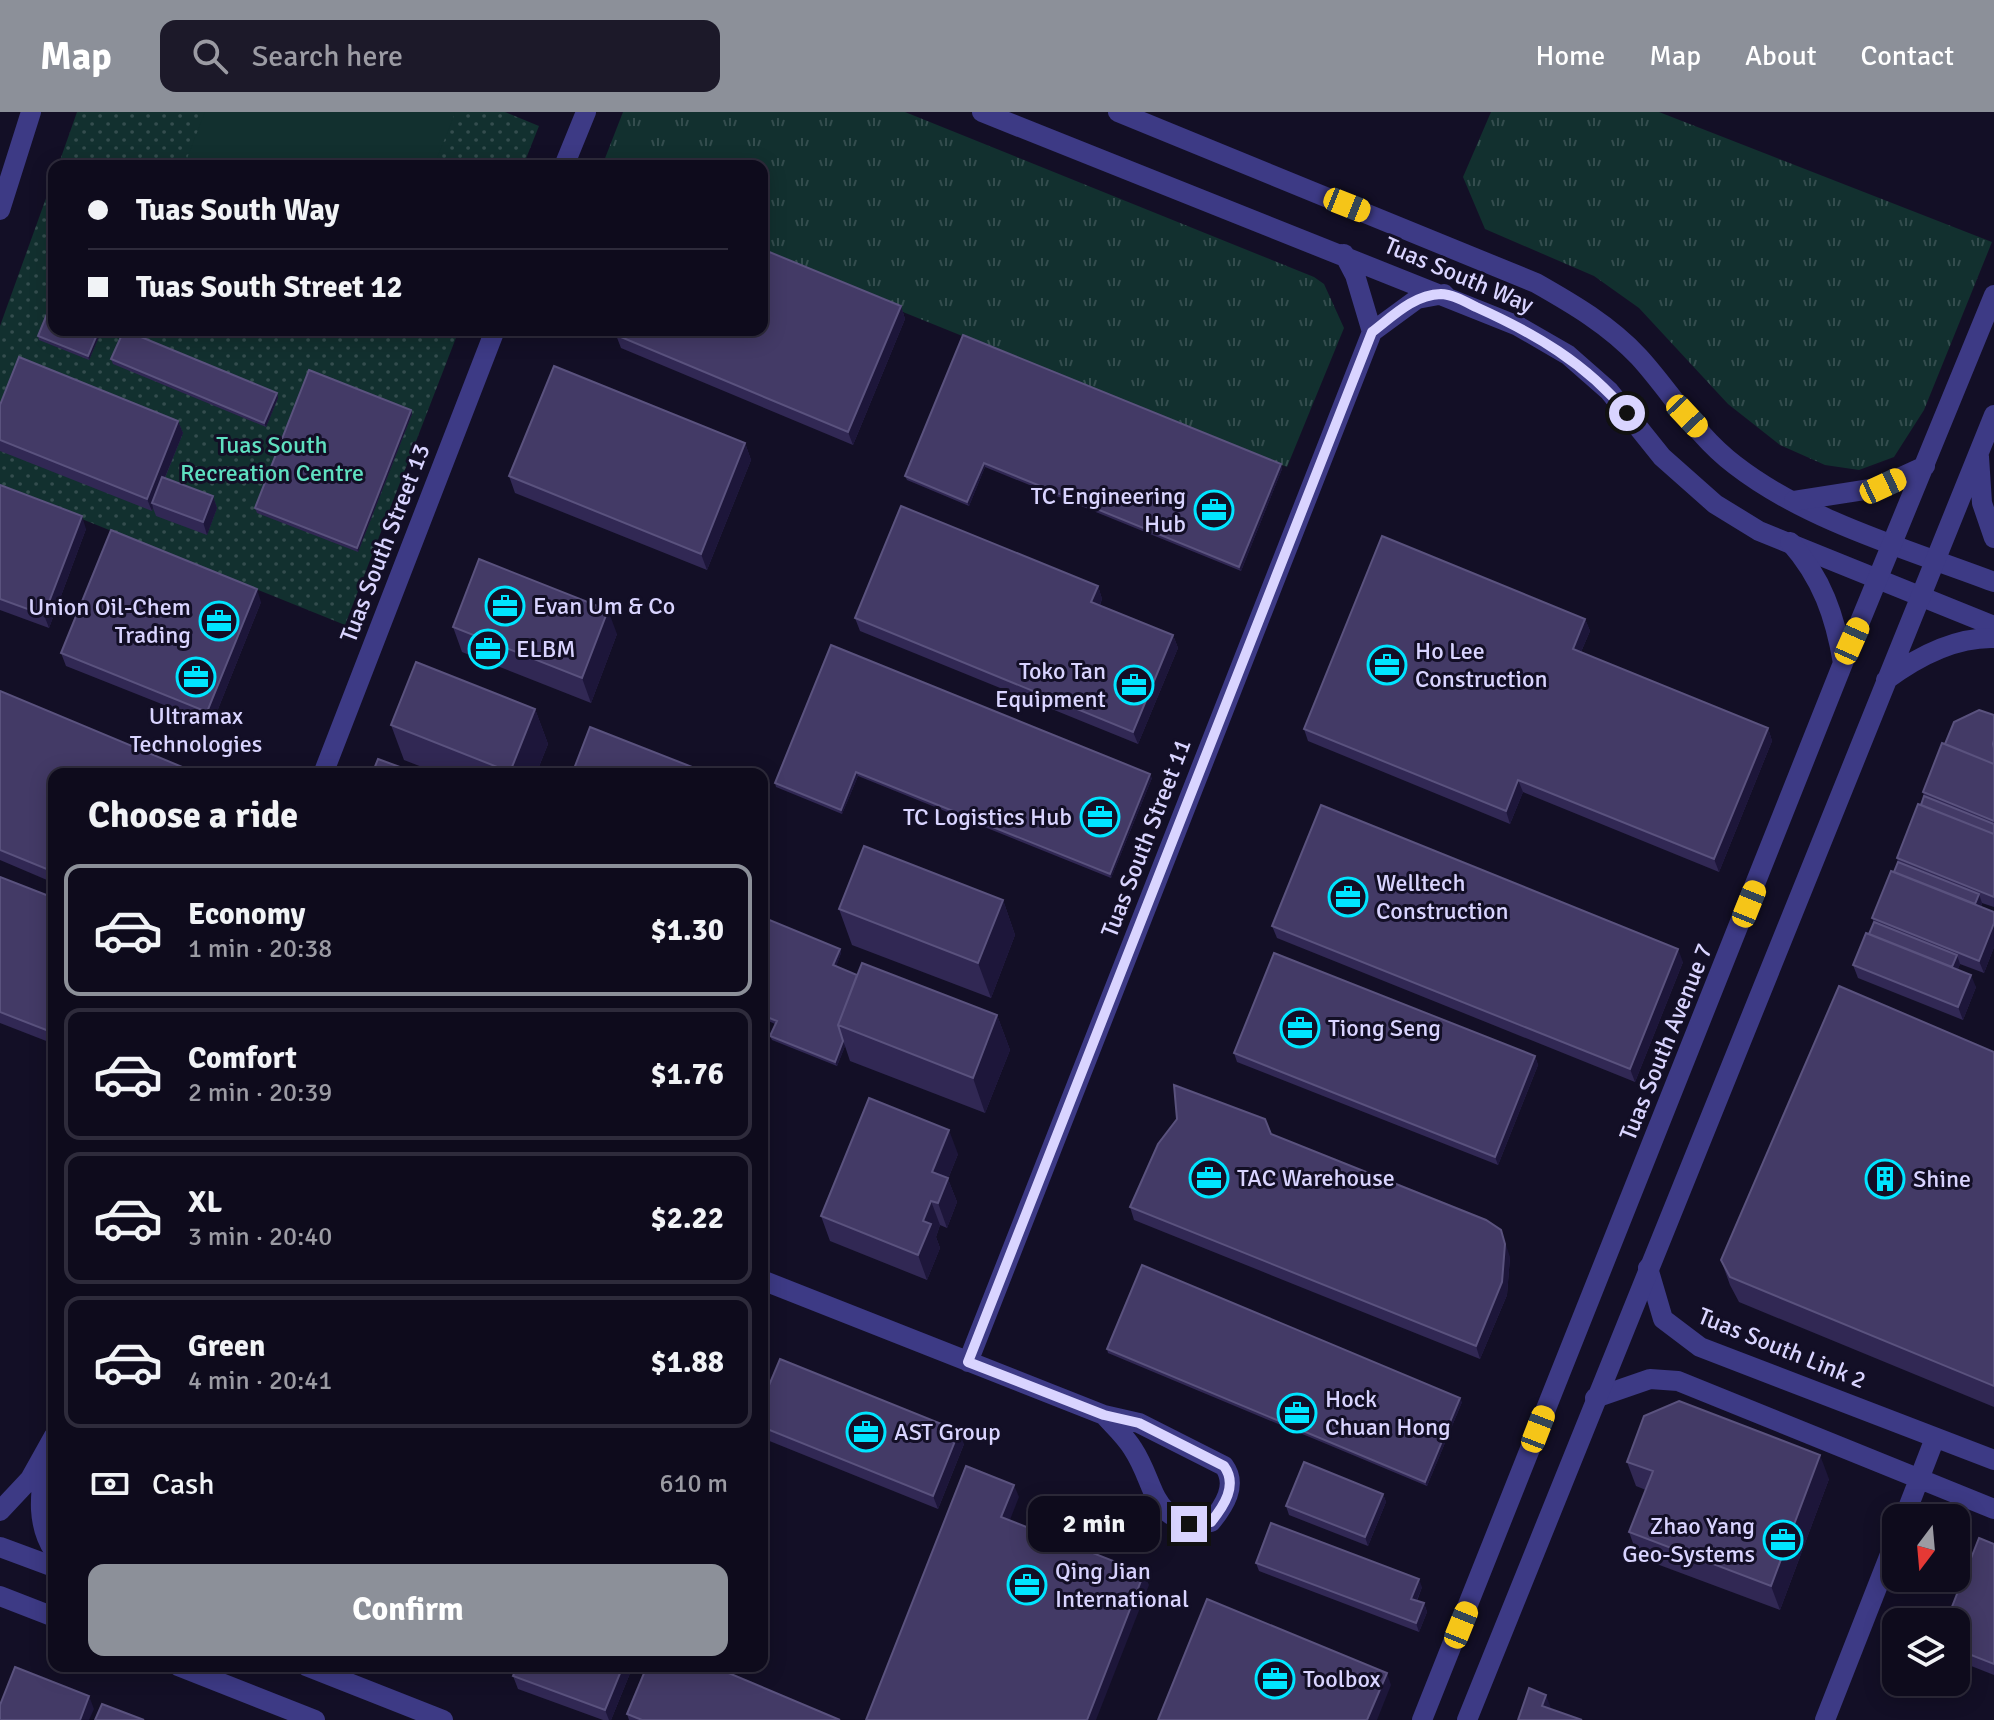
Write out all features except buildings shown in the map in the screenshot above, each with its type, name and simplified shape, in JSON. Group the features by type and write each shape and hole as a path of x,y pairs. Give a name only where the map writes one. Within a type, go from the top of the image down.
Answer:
{"street":[{"path":"0,210 31,112"},
{"path":"566,160 586,112"},
{"name":"Tuas South Way","path":"982,112 1518,326 1568,355 1609,391 1662,457 1715,504 1759,531 1994,626"},
{"name":"Tuas South Way","path":"1118,112 1536,283 1590,313 1639,356 1673,401 1734,465 1794,501 1994,582"},
{"path":"1344,254 1355,275 1372,332 1417,299 1444,294"},
{"name":"Tuas South Avenue 7","path":"1422,1720 1843,663 1880,580 1994,295"},
{"name":"Tuas South Street 11","path":"968,1362 1372,332"},
{"name":"Tuas South Street 13","path":"325,768 493,336"},
{"path":"1467,1720 1994,415"},
{"path":"1978,453 1982,503 1994,538"},
{"path":"1794,501 1877,488 1925,466"},
{"path":"1790,542 1822,587 1832,610 1843,663"},
{"path":"1886,680 1912,661 1936,650 1994,638"},
{"name":"Tuas South Link 2","path":"1648,1268 1663,1319 1676,1333 1700,1347 1994,1460"},
{"path":"768,1282 1104,1415 1139,1423 1224,1466 1229,1472 1230,1487 1224,1505 1211,1522 1189,1524 1161,1506 1134,1449 1104,1415"},
{"path":"1595,1398 1650,1379 1678,1381 1994,1509"},
{"path":"1910,1504 1935,1438"},
{"path":"0,1511 20,1492 48,1451"},
{"path":"45,1458 39,1502 48,1538"},
{"path":"0,1547 48,1565"},
{"path":"1825,1720 1882,1575"},
{"path":"0,1596 48,1615"},
{"path":"193,1672 315,1720"},
{"path":"321,1672 443,1720"}],"green space":[{"path":"77,112 505,112 539,126 525,160 60,160"},
{"path":"205,112 455,113 436,160 186,160"},
{"path":"623,112 905,112 1314,277 1324,284 1344,328 1287,467 768,257 768,160 604,160"},
{"path":"1491,112 1659,112 1992,242 1924,410 1894,457 1859,470 1825,465 1780,445 1728,404 1639,308 1594,276 1485,229 1463,177"},
{"name":"Tuas South Recreation Centre","path":"48,193 48,336 457,336 345,625 0,486 0,326"}],"place":[{"name":"TC Engineering Hub","path":"1214,510"},
{"name":"Evan Um & Co","path":"505,606"},
{"name":"Union Oil-Chem Trading","path":"219,621"},
{"name":"ELBM","path":"488,649"},
{"name":"Ho Lee Construction","path":"1387,665"},
{"name":"Ultramax Technologies","path":"196,677"},
{"name":"Toko Tan Equipment","path":"1134,685"},
{"name":"TC Logistics Hub","path":"1100,817"},
{"name":"Welltech Construction","path":"1348,897"},
{"name":"Tiong Seng","path":"1300,1028"},
{"name":"TAC Warehouse","path":"1209,1178"},
{"name":"Shine","path":"1885,1179"},
{"name":"Hock Chuan Hong","path":"1297,1413"},
{"name":"AST Group","path":"866,1432"},
{"name":"Zhao Yang Geo-Systems","path":"1783,1540"},
{"name":"Qing Jian International","path":"1027,1585"},
{"name":"Toolbox","path":"1275,1679"}],"route":[{"path":"1189,1524 1211,1522 1224,1505 1230,1481 1229,1472 1224,1466 1139,1423 1104,1415 968,1362 1372,332 1417,299 1444,294 1518,326 1568,355 1609,391 1627,413"}]}
